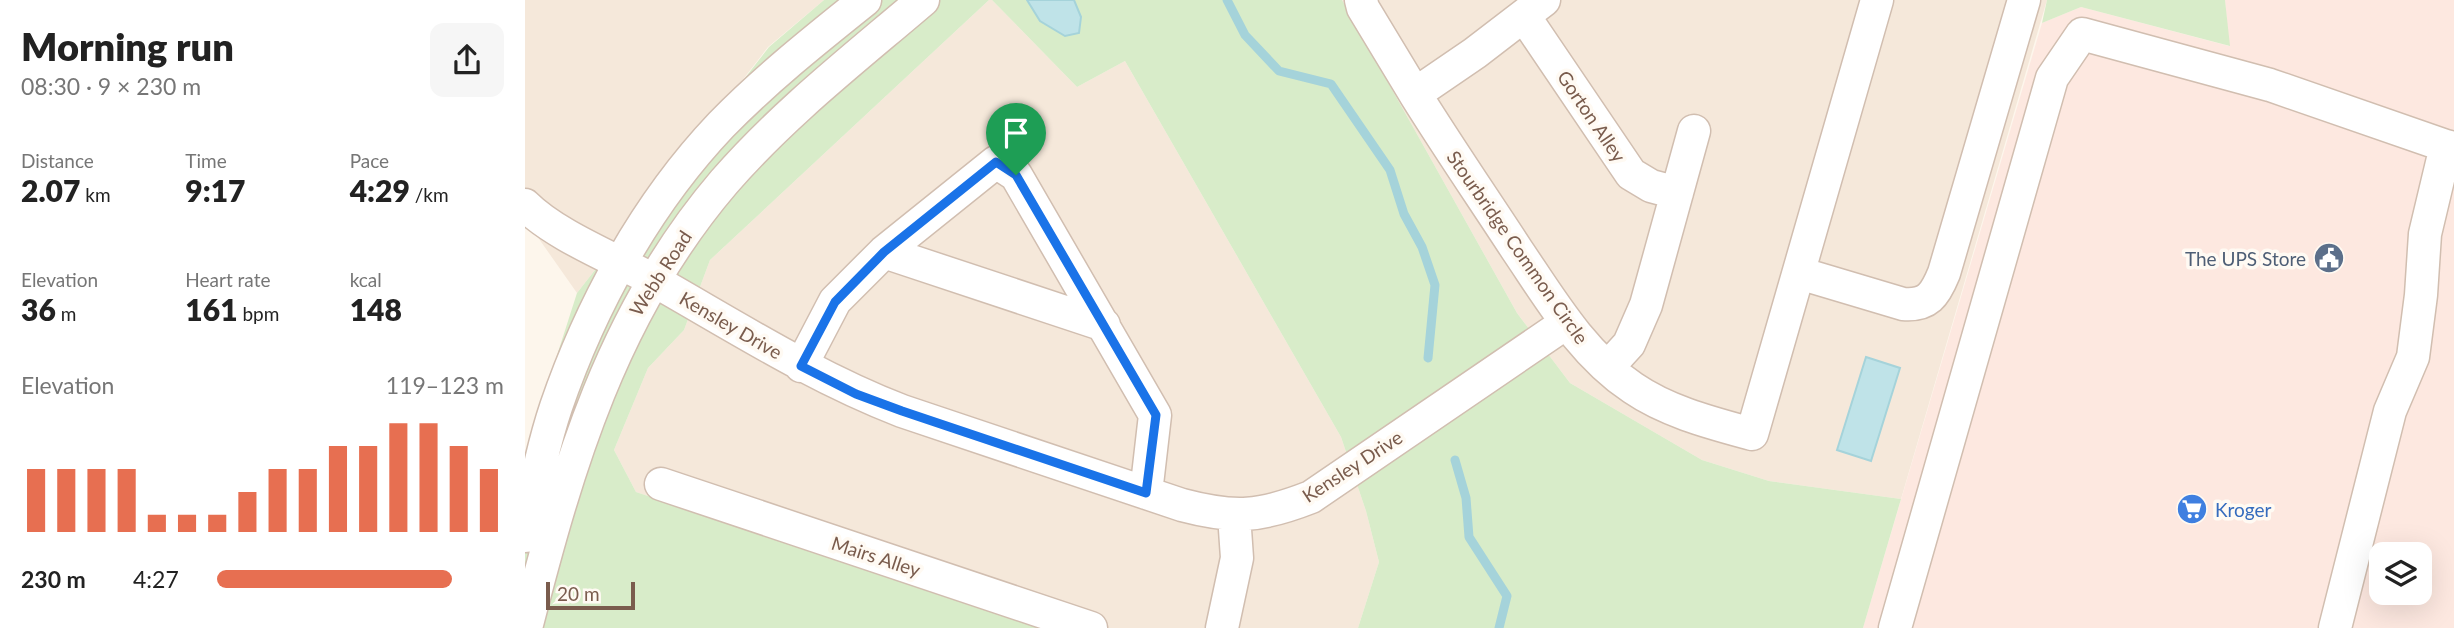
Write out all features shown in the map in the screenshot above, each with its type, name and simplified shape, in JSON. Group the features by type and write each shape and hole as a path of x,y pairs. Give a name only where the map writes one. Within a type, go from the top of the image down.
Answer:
{"street":[{"name":"Webb Road","path":"525,536 556,408 595,311 621,263 662,199 689,162 720,127 776,71 865,0"},
{"name":"Webb Road","path":"526,628 569,477 593,406 625,330 653,280 686,231 724,183 763,142 803,103 923,0"},
{"name":"Stourbridge Common Circle","path":"1361,0 1363,8 1451,152 1566,323 1633,389 1708,422 1752,434 1877,0"},
{"path":"1799,273 1903,304 1917,305 1928,300 1938,288 2024,0"},
{"path":"1415,93 1534,8"},
{"name":"Gorton Alley","path":"1534,8 1631,174 1651,186 1677,193"},
{"path":"1895,628 2052,78 2082,34 2270,85 2450,147 2443,204 2425,234 2413,357 2391,411 2335,628"},
{"path":"1608,367 1629,344 1642,317 1694,131"},
{"path":"801,366 835,302 884,252 996,162 1016,175 1156,415 1146,493"},
{"name":"Kensley Drive","path":"525,205 533,214 801,366 856,394 1146,493 1213,513 1244,516 1279,509 1311,496 1566,323"},
{"path":"884,252 1104,325"},
{"name":"Mairs Alley","path":"661,484 1091,628"},
{"path":"1222,628 1237,558 1234,515"}],"shaded area":[{"path":"525,0 824,0 768,47 577,293 525,219"},
{"path":"992,0 1077,87 1125,61 1341,437 1366,511 1379,562 1358,628 1046,628 636,492 614,450 648,368 684,330 710,260"},
{"path":"1342,0 2047,0 1901,499 1769,481 1702,460 1570,383 1517,313"},
{"path":"2225,0 2454,0 2454,628 1863,628 2042,23 2081,7 2229,46"}],"green space":[{"path":"824,0 989,0 710,260 684,330 648,368 614,450 636,492 1046,628 525,628 525,455 577,293 769,47"},
{"path":"992,0 1342,0 1517,313 1570,383 1702,460 1769,481 1901,499 1863,628 1358,628 1379,562 1366,511 1341,437 1125,61 1077,87"},
{"path":"2047,0 2225,0 2230,46 2081,7 2042,23"}],"water":[{"path":"1027,0 1074,0 1081,17 1079,33 1065,36 1040,21"},
{"path":"1866,357 1900,368 1871,461 1837,450"}],"waterway":[{"path":"1227,0 1245,35 1279,71 1331,84 1390,170 1404,214 1422,247 1435,285 1428,358"},
{"path":"1455,460 1466,498 1469,537 1507,596 1499,628"}],"place":[{"name":"The UPS Store","path":"2329,258"},
{"name":"Kroger","path":"2192,509"}],"route":[{"path":"996,162 1016,175 1156,415 1146,493 902,411 856,394 801,366 835,302 884,252 996,162"}]}
